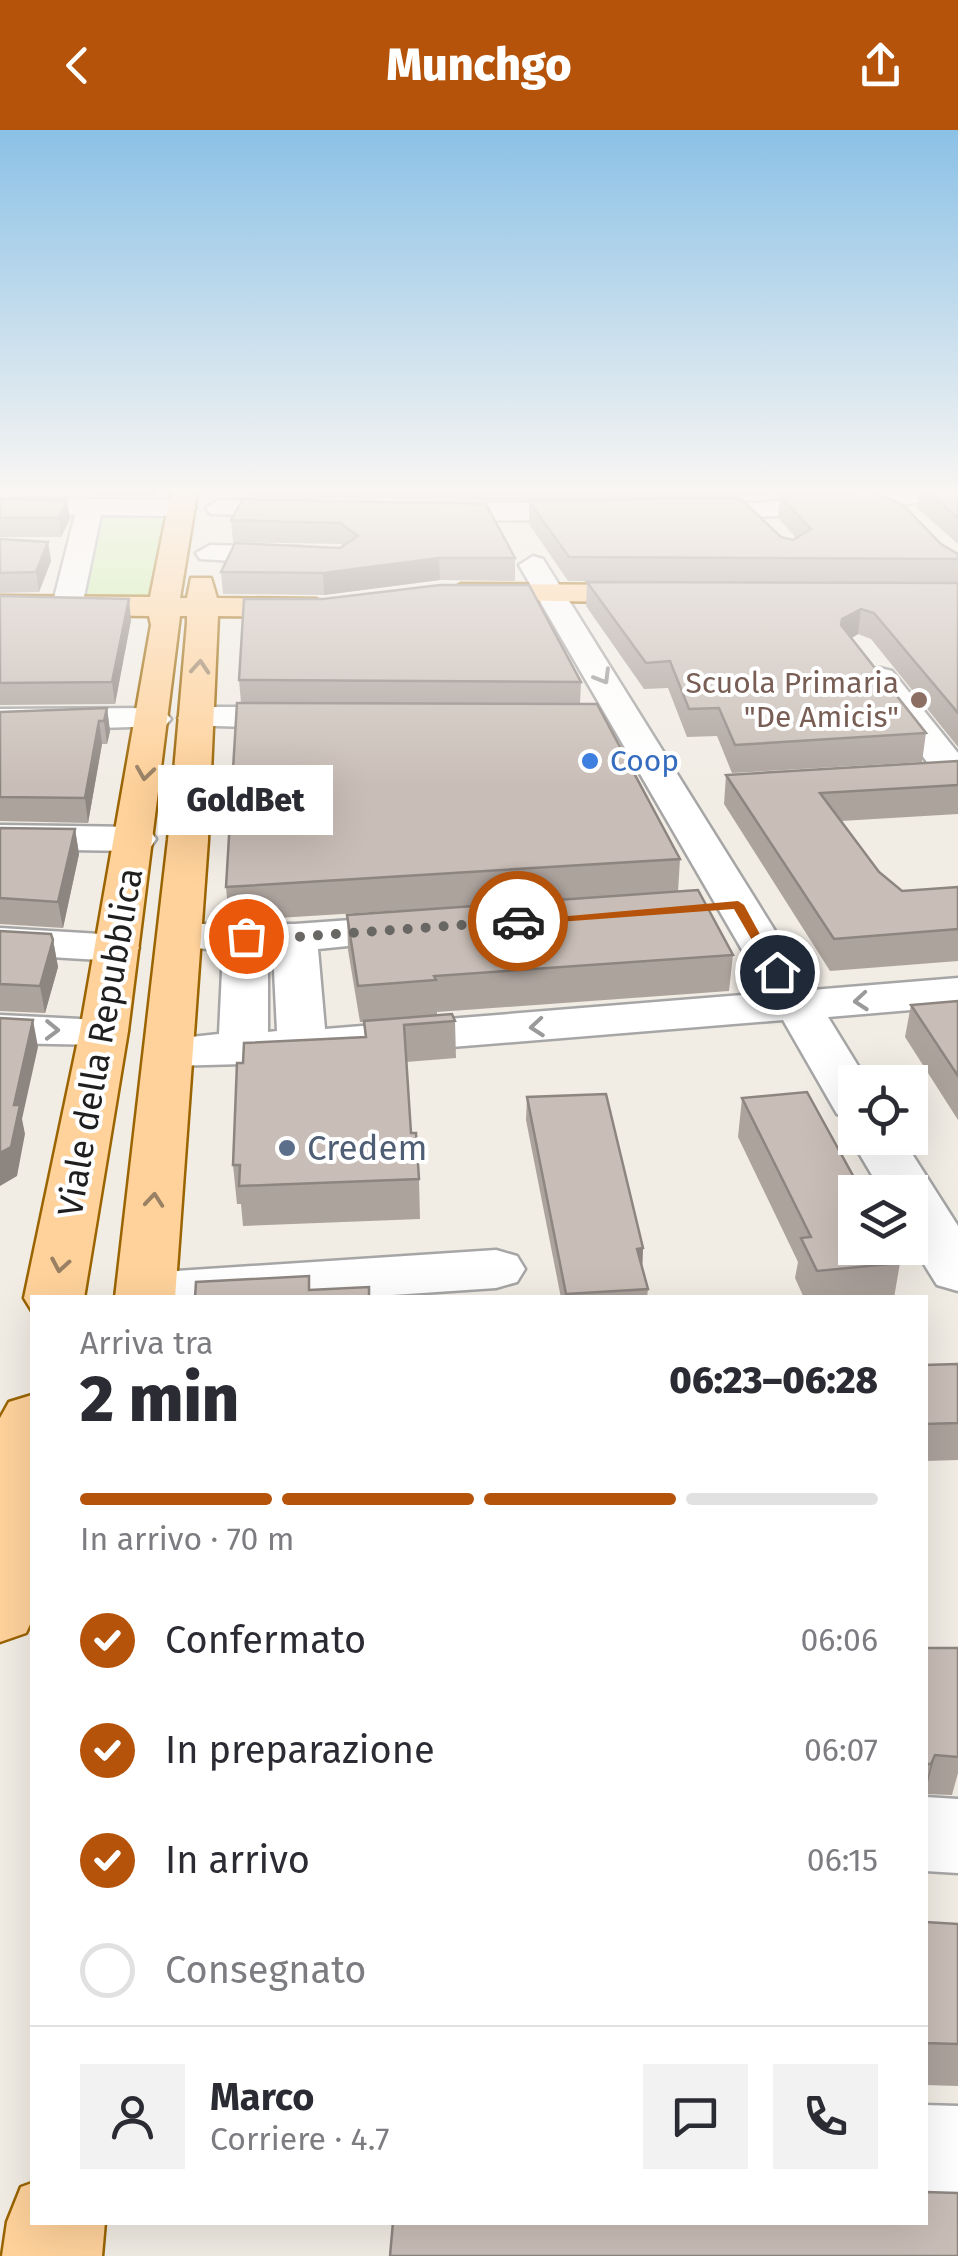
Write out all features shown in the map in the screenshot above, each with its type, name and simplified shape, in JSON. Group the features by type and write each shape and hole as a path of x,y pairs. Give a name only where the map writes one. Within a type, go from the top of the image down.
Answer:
{"main road":[{"path":"182,586 182,608"},
{"path":"182,608 199,594 201,586"},
{"path":"432,593 485,586"},
{"path":"609,586 682,594"},
{"path":"0,605 182,608 339,599"},
{"name":"Viale della Repubblica","path":"146,1295 180,936 175,718 167,624 182,608"},
{"name":"Viale della Repubblica","path":"55,1295 136,838 175,718"},
{"path":"0,1613 8,1517 30,1426"},
{"path":"52,2256 56,2225"}],"street":[{"path":"67,606 68,586"},
{"path":"546,586 611,720 690,791 718,906 796,1006 838,1076"},
{"path":"857,648 957,775"},
{"path":"0,721 344,718"},
{"path":"918,777 957,775"},
{"path":"0,837 136,838"},
{"path":"180,936 295,937 468,924"},
{"path":"242,1049 246,936"},
{"path":"295,937 302,1045"},
{"path":"0,942 117,948"},
{"path":"170,1052 302,1045 958,992"},
{"path":"0,1028 104,1031"},
{"path":"928,1223 958,1272"},
{"path":"146,1295 496,1269"},
{"path":"928,1834 958,1836"},
{"path":"928,2153 958,2154"}],"green space":[{"path":"88,586 155,586 152,600 84,601 79,593 87,592"}],"building":[{"path":"430,586 530,586 581,682 239,680 244,599 323,599"},
{"path":"590,586 958,586 958,713 874,613 861,609 842,619 841,625 926,733 735,745 719,708 689,709 670,661 646,663"},
{"path":"0,596 129,599 112,682 0,683"},
{"path":"237,703 597,704 680,859 226,887"},
{"path":"107,708 104,721 99,721 85,798 0,797 0,712"},
{"path":"958,761 958,785 820,793 879,872 902,891 958,887 958,929 834,939 726,775"},
{"path":"0,828 75,829 58,902 0,898"},
{"path":"698,890 733,955 434,976 436,980 358,986 347,915"},
{"path":"0,931 51,934 53,940 40,986 0,984"},
{"path":"958,1001 958,1076 911,1005"},
{"path":"452,1014 455,1021 404,1025 411,1133 416,1133 419,1179 239,1186 240,1165 233,1165 237,1063 243,1063 244,1043 366,1037 364,1021"},
{"path":"0,1018 33,1020 14,1105 20,1105 11,1147 0,1153"},
{"path":"807,1092 838,1155 853,1175 838,1175 838,1265 879,1265 817,1271 801,1238 811,1237 742,1098"},
{"path":"606,1094 643,1248 637,1249 648,1289 566,1294 527,1097"},
{"path":"309,1276 309,1290 369,1287 369,1295 195,1295 196,1282"},
{"path":"958,1364 958,1423 928,1424 928,1365"},
{"path":"928,1648 958,1648 958,1757 935,1755 931,1764"},
{"path":"928,1922 958,1924 958,2044 928,2043"},
{"path":"928,2192 958,2193 958,2256 390,2256 393,2225 928,2225"}],"way so far":[{"path":"246,936 295,937 518,921"}],"place":[{"name":"Scuola Primaria \"De Amicis\"","path":"919,700"},
{"name":"Coop","path":"590,761"},
{"name":"GoldBet","path":"246,936"},
{"name":"Credem","path":"287,1148"}],"route":[{"path":"518,921 738,905 777,972"}]}
